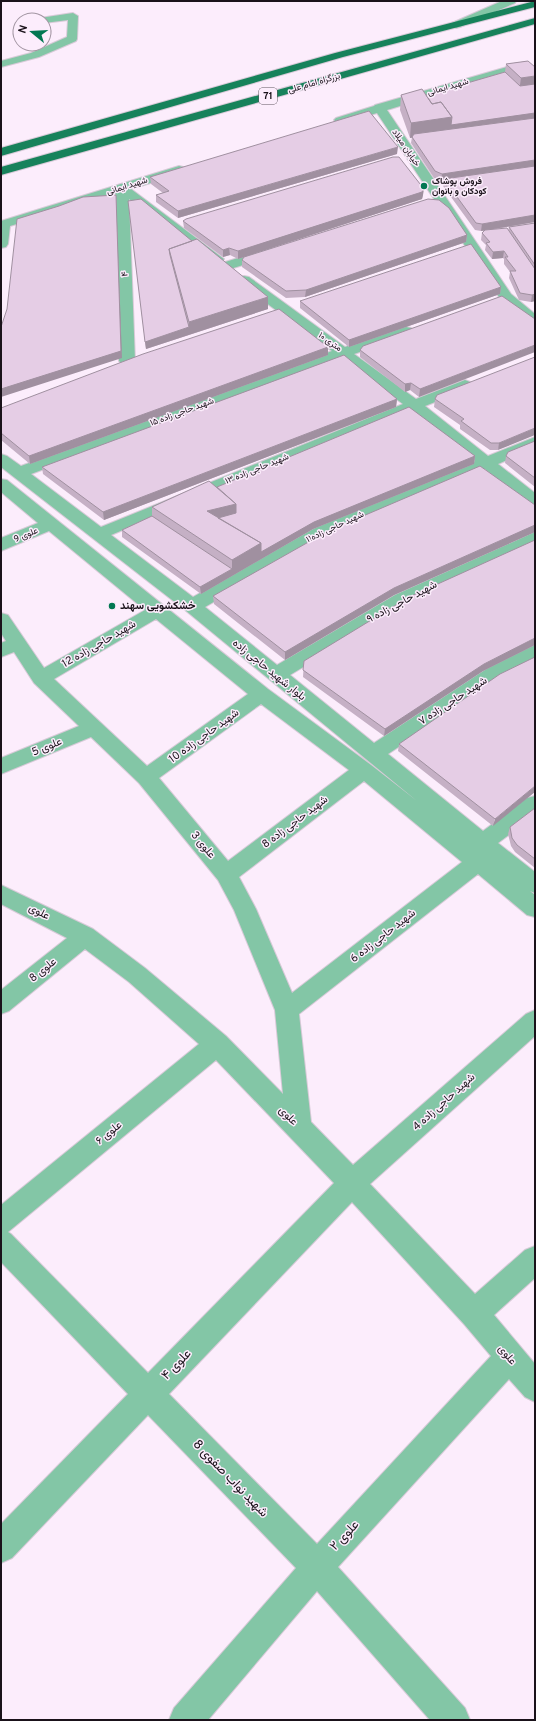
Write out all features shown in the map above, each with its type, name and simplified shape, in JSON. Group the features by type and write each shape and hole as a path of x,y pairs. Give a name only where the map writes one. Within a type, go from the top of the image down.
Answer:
{"highway":[{"name":"بزرگراه امام علی","path":"1,152 339,55 535,4"},
{"name":"بزرگراه امام علی","path":"1,171 535,21"}],"street":[{"path":"456,25 511,1"},
{"path":"52,19 73,16 72,39 52,48"},
{"path":"35,56 36,52"},
{"path":"1,64 35,56 44,52"},
{"name":"شهید ایمانی","path":"329,123 506,70 533,72"},
{"name":"خیابان میلاد","path":"379,107 506,297 521,311 535,321"},
{"path":"401,141 417,138"},
{"path":"394,158 410,153"},
{"name":"شهید ایمانی","path":"2,224 189,167"},
{"path":"431,185 446,183"},
{"name":"۱۰ متری","path":"122,188 282,309 344,352 414,405 485,463 535,501"},
{"name":"۴","path":"122,188 127,361"},
{"path":"424,202 439,197"},
{"path":"174,226 189,222"},
{"path":"1,244 2,224"},
{"path":"455,249 468,240 481,234"},
{"path":"227,266 280,249"},
{"path":"491,302 506,297"},
{"path":"267,314 297,304"},
{"path":"521,311 535,306"},
{"name":"شهید حاجی زاده ۱۵","path":"19,473 344,352 418,327"},
{"path":"112,366 142,356"},
{"name":"شهید حاجی زاده ۱۳","path":"99,534 414,405 480,380"},
{"name":"شهید حاجی زاده۱۱","path":"192,606 321,532 535,442"},
{"name":"بلوار شهید حاجی زاده","path":"1,459 192,606 275,675 369,762 481,852 535,908"},
{"name":"بلوار شهید حاجی زاده","path":"1,484 261,694 369,762"},
{"name":"علوی 9","path":"1,545 51,524"},
{"name":"شهید حاجی زاده ۹","path":"275,675 402,599 535,538"},
{"name":"شهید حاجی زاده 12","path":"41,678 158,610"},
{"name":"علوی 3","path":"1,620 10,646 41,678 146,778 226,874 245,910 287,1010 299,1127"},
{"name":"شهید حاجی زاده ۷","path":"369,762 501,669 535,652"},
{"name":"شهید حاجی زاده 10","path":"146,778 261,694"},
{"name":"علوی 5","path":"1,766 94,728"},
{"name":"شهید حاجی زاده 8","path":"226,874 369,762"},
{"name":"شهید حاجی زاده 6","path":"287,1010 481,852 535,804"},
{"name":"بلوار شهید حاجی زاده","path":"481,852 535,884"},
{"name":"علوی","path":"1,894 85,936 137,976 217,1044 299,1127 474,1314 535,1386"},
{"name":"علوی 8","path":"1,1004 85,936"},
{"name":"شهید حاجی زاده 4","path":"352,1183 535,1021"},
{"name":"علوی ۶","path":"1,1222 217,1044"},
{"name":"علوی ۴","path":"1,1547 352,1183"},
{"name":"شهید نواب صفوی 8","path":"1,1243 317,1567 453,1720"},
{"path":"474,1314 535,1260"},
{"name":"علوی ۲","path":"186,1720 317,1567 510,1358"}],"building":[{"path":"528,61 535,67 535,76 521,78 506,64"},
{"path":"505,72 520,86 535,84 535,113 451,125 452,117 441,102 432,104 426,95"},
{"path":"422,89 432,104 441,102 452,117 411,123 401,95"},
{"path":"369,111 398,147 178,211 156,195 169,191 150,177"},
{"path":"535,118 535,160 442,174 435,171 412,137 414,134"},
{"path":"393,157 399,157 424,189 422,192 238,251 229,248 223,250 183,221 186,219"},
{"path":"535,166 535,215 482,224 476,223 444,179"},
{"path":"116,195 121,351 1,389 1,327 7,309 17,219 83,197"},
{"path":"141,199 192,241 169,249 189,327 145,342 128,201"},
{"path":"428,199 439,200 449,208 467,235 306,290 286,291 242,260 244,257"},
{"path":"535,223 535,265 509,227"},
{"path":"507,228 535,269 535,294 520,293 510,271 516,271 505,257 508,257 504,251 493,252 486,243 490,242 482,233 485,230"},
{"path":"197,239 268,297 189,322 169,249"},
{"path":"471,244 501,287 349,340 300,301"},
{"path":"502,296 535,319 535,345 420,389 411,383 405,384 360,350 363,346"},
{"path":"279,309 328,347 29,456 1,433 1,408 143,354"},
{"path":"344,355 397,399 103,512 42,467"},
{"path":"535,357 535,428 499,443 491,443 461,421 464,419 435,399 437,395"},
{"path":"409,407 475,456 314,522 261,552 261,543 218,518 236,513 236,504 217,487"},
{"path":"535,441 535,478 506,456 508,452"},
{"path":"480,466 535,505 535,525 394,588 285,652 213,596 328,531"},
{"path":"209,481 236,504 207,511 261,543 232,560 152,507"},
{"path":"152,516 232,569 200,587 122,530"},
{"path":"535,540 535,638 484,664 385,729 303,670 304,661 409,597"},
{"path":"535,657 535,786 495,819 399,744 500,674"},
{"path":"535,808 535,859 517,845 512,838 510,827"}],"place":[{"name":"فروش پوشاک کودکان و بانوان","path":"424,186"},
{"name":"خشکشویی سهند","path":"112,606"}]}
